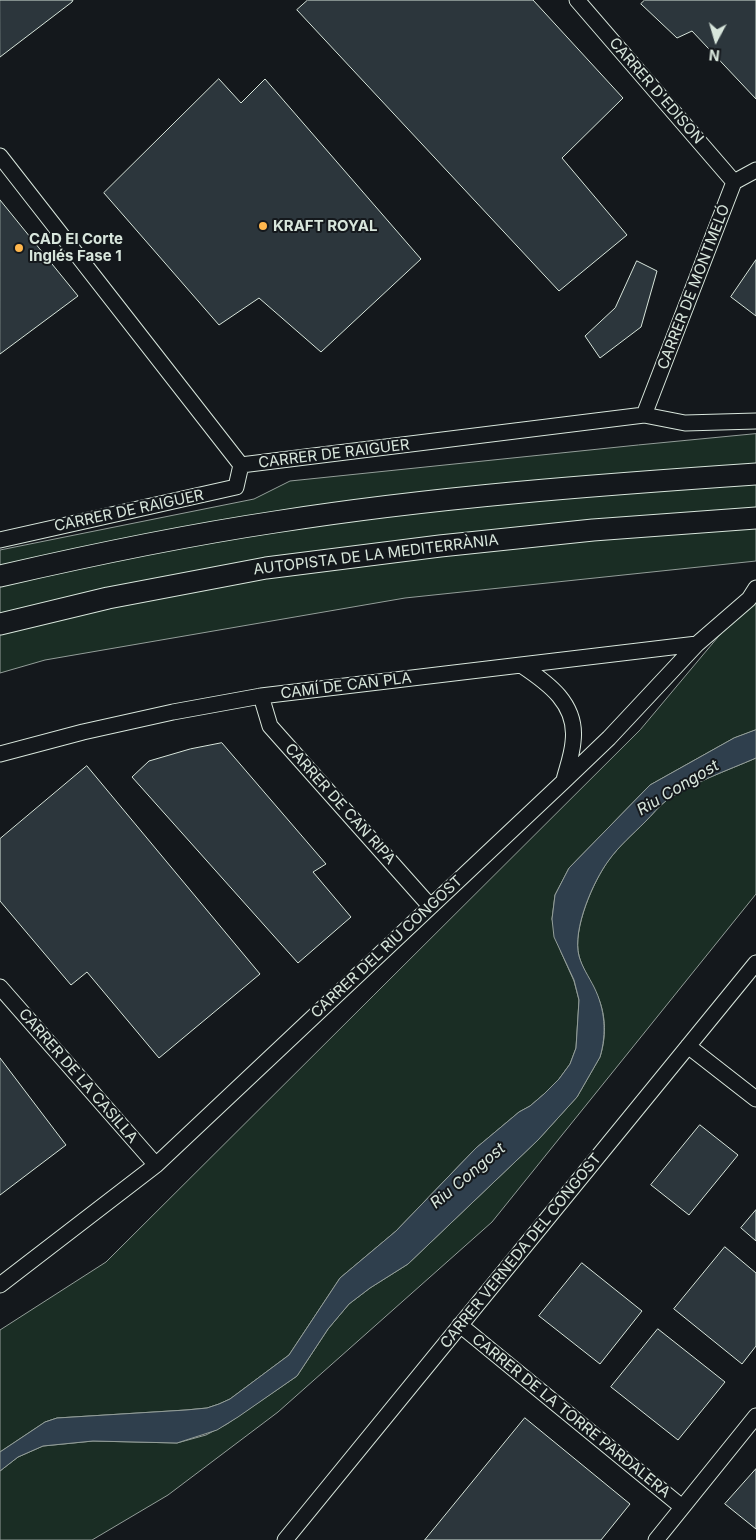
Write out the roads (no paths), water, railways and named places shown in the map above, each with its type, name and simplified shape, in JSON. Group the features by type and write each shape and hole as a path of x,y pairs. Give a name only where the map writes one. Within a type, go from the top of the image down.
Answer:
{"highway":[{"path":"0,576 162,541 371,508 522,492 756,474"},
{"name":"AUTOPISTA DE LA MEDITERRÀNIA","path":"0,624 108,598 266,568 440,546 593,530 754,518"}],"street":[{"name":"CARRER D'EDISON","path":"577,0 734,182"},
{"name":"CARRER DE RAIGUER","path":"0,156 241,465"},
{"path":"734,182 756,170"},
{"name":"CARRER DE MONTMELÓ","path":"644,415 734,182"},
{"name":"CARRER DE RAIGUER","path":"241,465 644,415 685,423 756,421"},
{"name":"CARRER DE RAIGUER","path":"0,540 236,487 241,465"},
{"name":"CARRER DEL RIU CONGOST","path":"0,1285 156,1165 564,782 609,738 697,644 749,599 756,588"},
{"name":"CAMÍ DE CAN PLA","path":"0,754 83,732 173,712 262,696 697,644"},
{"path":"521,665 554,690 569,712 574,740 564,782"},
{"name":"CARRER DE CAN RIPA","path":"262,696 270,726 430,906"},
{"name":"CARRER VERNEDA DEL CONGOST","path":"285,1540 756,963"},
{"name":"CARRER DE LA CASILLA","path":"0,987 156,1165"},
{"path":"688,1046 756,1099"},
{"name":"CARRER DE LA TORRE PARDALERA","path":"460,1325 682,1507"},
{"path":"656,1540 756,1416"}],"water":[{"name":"Riu Congost","path":"756,730 756,758 699,782 667,800 617,850 597,880 585,906 578,933 578,945 580,960 598,995 603,1012 604,1039 600,1057 577,1097 538,1140 408,1264 349,1304 328,1329 297,1376 217,1430 177,1443 93,1441 43,1446 18,1457 0,1471 0,1452 45,1422 57,1418 207,1408 230,1399 289,1355 340,1278 396,1231 476,1148 544,1094 559,1079 570,1064 576,1048 579,1000 574,980 554,937 552,919 555,895 569,868 650,785 734,738"}],"place":[{"name":"KRAFT ROYAL","path":"263,226"},
{"name":"CAD El Corte Inglés Fase 1","path":"19,248"}]}
